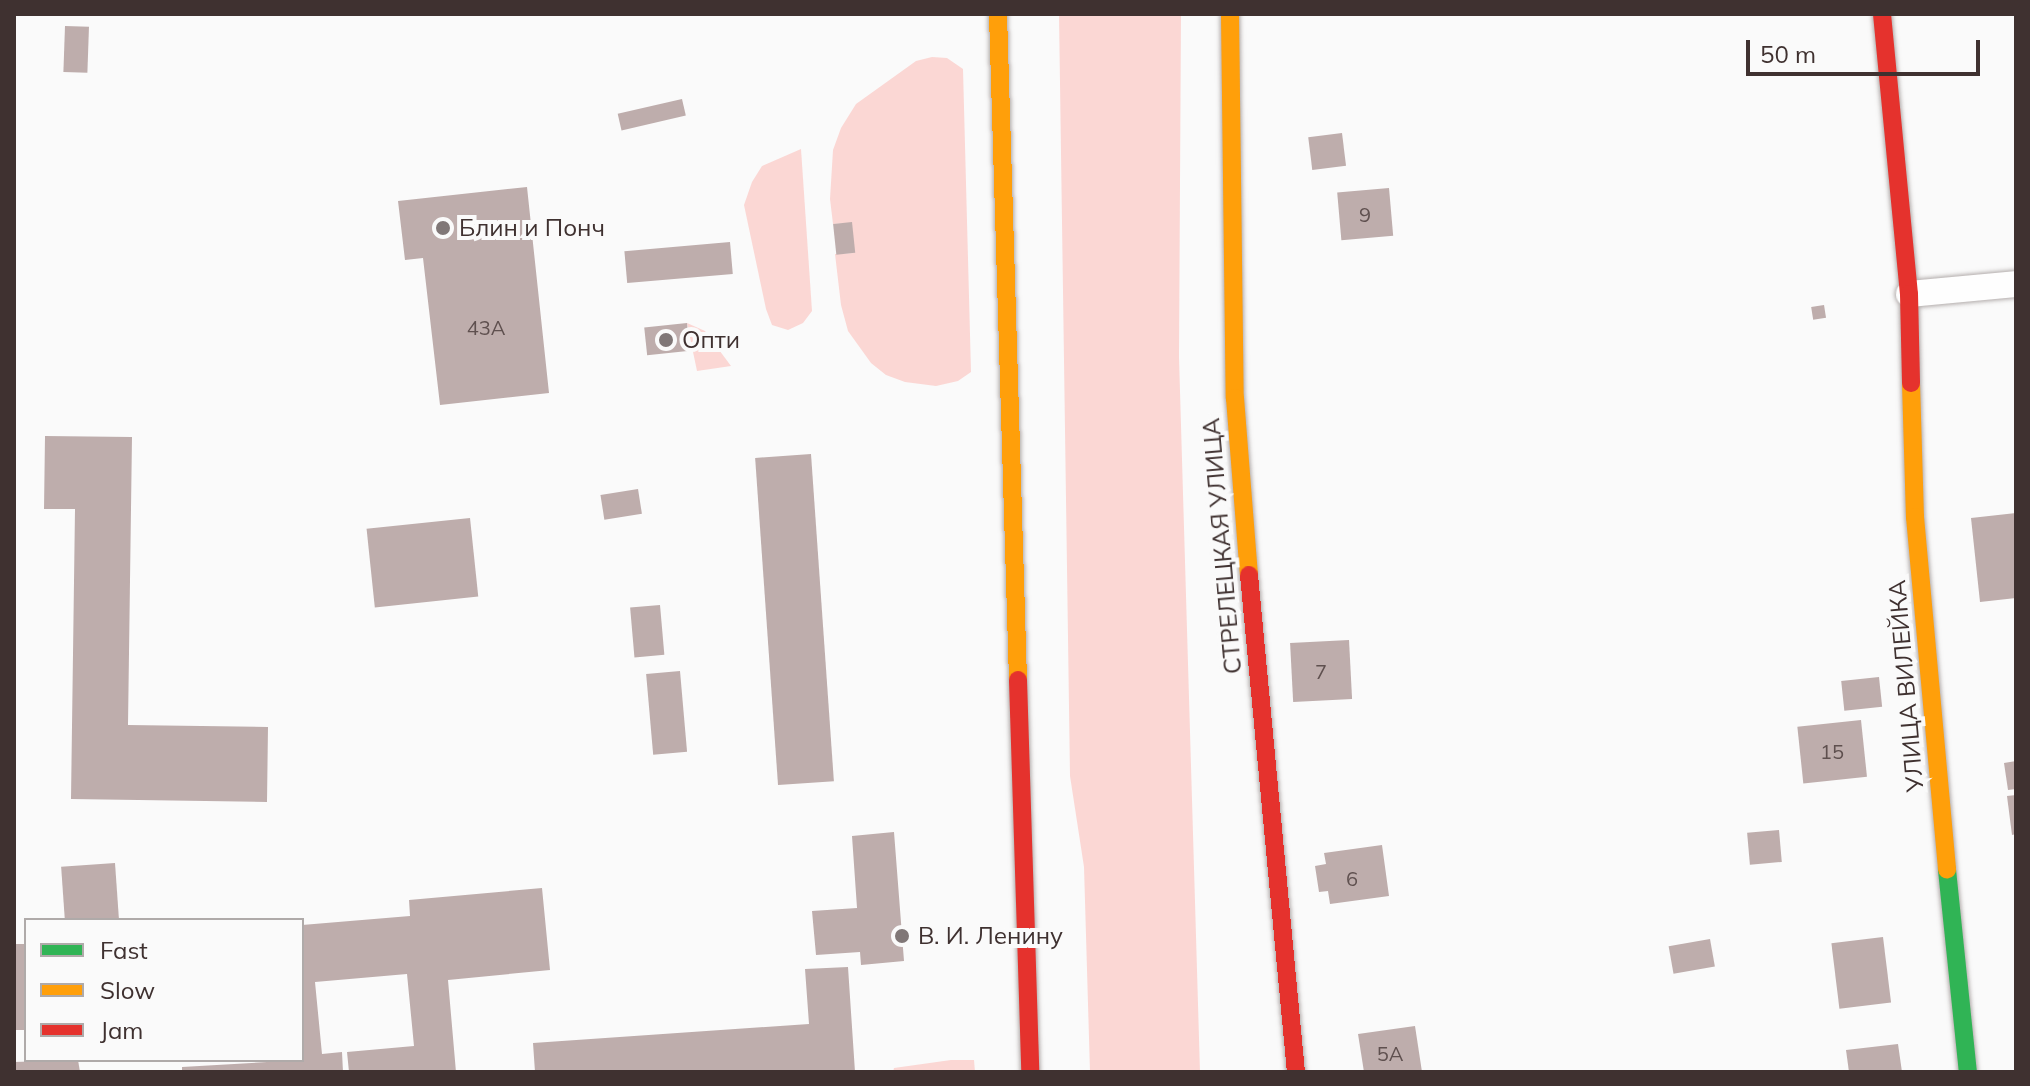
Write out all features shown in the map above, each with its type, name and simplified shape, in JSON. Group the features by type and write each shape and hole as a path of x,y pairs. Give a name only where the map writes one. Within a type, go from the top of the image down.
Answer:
{"street":[{"path":"998,14 1030,1072"},
{"name":"СТРЕЛЕЦКАЯ УЛИЦА","path":"1230,14 1235,398 1263,751 1296,1072"},
{"name":"УЛИЦА ВИЛЕЙКА","path":"1882,14 1909,294 1915,517 1926,659 1968,1072"},
{"path":"1909,294 2016,284"}],"shaded area":[{"path":"1059,14 1181,14 1179,357 1200,1072 1090,1072 1084,867 1070,776"},
{"path":"932,57 947,58 963,69 971,372 958,381 936,386 905,382 886,375 871,363 848,331 841,305 835,254 854,253 851,223 833,224 830,199 833,150 841,128 856,104 916,61"},
{"path":"801,149 812,311 803,323 788,330 772,325 766,309 744,205 762,166"},
{"path":"687,323 705,331 731,366 697,371"},
{"path":"974,1060 975,1072 893,1072 894,1068"}],"building":[{"path":"65,26 89,27 87,73 63,72"},
{"path":"682,99 686,116 622,130 618,114"},
{"path":"1342,133 1346,166 1312,170 1308,137"},
{"path":"527,187 549,393 440,405 423,258 405,260 398,201"},
{"path":"1389,188 1393,236 1341,240 1337,193"},
{"path":"852,222 855,253 836,255 833,224"},
{"path":"730,242 733,274 627,283 624,251"},
{"path":"1824,305 1826,318 1813,320 1811,307"},
{"path":"687,323 690,351 647,355 644,327"},
{"path":"45,436 132,437 128,725 268,727 267,802 71,799 75,509 44,509"},
{"path":"811,454 834,781 778,785 755,458"},
{"path":"638,489 642,514 604,520 600,495"},
{"path":"2016,513 2016,598 1980,602 1971,518"},
{"path":"470,518 478,597 375,607 367,529"},
{"path":"660,605 664,655 634,657 630,608"},
{"path":"1349,640 1352,699 1293,702 1290,643"},
{"path":"680,671 687,752 653,755 646,674"},
{"path":"1879,677 1882,707 1844,711 1841,681"},
{"path":"1861,720 1867,777 1803,783 1797,727"},
{"path":"2016,761 2016,789 2008,790 2004,763"},
{"path":"2016,795 2016,834 2012,835 2007,796"},
{"path":"1779,830 1782,862 1750,865 1747,833"},
{"path":"894,832 904,961 861,965 860,952 816,955 812,911 857,908 852,836"},
{"path":"1382,845 1389,896 1330,904 1328,891 1319,892 1315,866 1326,864 1324,853"},
{"path":"115,863 119,918 65,918 61,867"},
{"path":"542,888 550,970 448,980 456,1072 349,1072 347,1052 414,1046 407,974 315,982 322,1054 342,1052 343,1072 182,1072 182,1067 304,1062 304,925 410,916 409,900"},
{"path":"1883,937 1891,1003 1839,1009 1831,943"},
{"path":"1710,939 1715,967 1674,974 1669,946"},
{"path":"14,944 24,944 24,1030 14,1030"},
{"path":"848,967 855,1072 535,1072 533,1043 809,1024 805,969"},
{"path":"1415,1026 1422,1072 1364,1072 1358,1034"},
{"path":"1898,1044 1902,1072 1849,1072 1846,1050"},
{"path":"14,1062 78,1062 80,1072 14,1072"}],"traffic: fast":[{"path":"1947,870 1968,1072"}],"traffic: slow":[{"path":"998,14 1018,680"},
{"path":"1230,14 1235,398 1249,575"},
{"path":"1911,383 1915,517 1947,870"}],"traffic: jam":[{"path":"1882,14 1909,294 1911,383"},
{"path":"1249,575 1296,1072"},
{"path":"1018,680 1030,1072"}],"place":[{"name":"Блин и Понч","path":"443,228"},
{"name":"Опти","path":"666,340"},
{"name":"В. И. Ленину","path":"902,936"}]}
